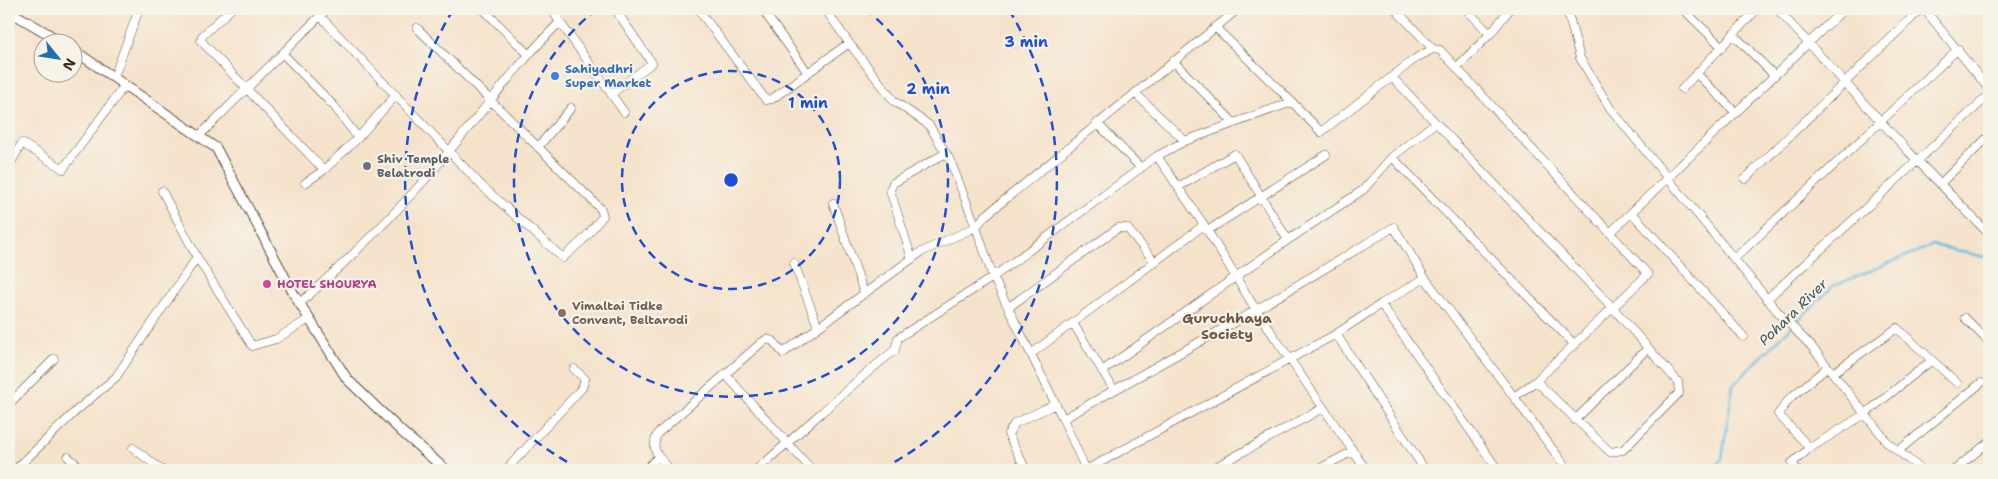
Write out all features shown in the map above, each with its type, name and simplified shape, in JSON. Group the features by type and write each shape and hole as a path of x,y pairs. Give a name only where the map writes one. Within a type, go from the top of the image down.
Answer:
{"street":[{"path":"114,77 139,9"},
{"path":"231,9 202,36 201,41 324,170"},
{"path":"199,136 327,9"},
{"path":"483,9 528,54"},
{"path":"551,9 624,112"},
{"path":"611,94 652,63 615,9"},
{"path":"698,9 766,100 772,99 849,43"},
{"path":"762,9 808,73"},
{"path":"825,9 894,101 929,125 946,153 976,227 993,277 1056,404 1086,470 1336,334 1425,278"},
{"path":"671,470 654,451 653,442 658,433 767,339 773,340 783,353 912,259 976,227 985,216 1238,9"},
{"path":"1395,9 1433,49"},
{"path":"1466,9 1490,34"},
{"path":"1457,67 1490,34 1510,9"},
{"path":"1567,9 1580,58 1610,108 1777,311 1812,347 1888,442 1922,470"},
{"path":"1683,9 1722,47"},
{"path":"1682,89 1757,9"},
{"path":"1777,9 1916,160 1989,234"},
{"path":"1610,233 1669,179 1844,9"},
{"path":"1745,179 1844,82 1923,9 1958,49 1989,89"},
{"path":"10,15 43,32"},
{"path":"320,16 482,186 563,258 584,240 603,216 601,209 417,28"},
{"path":"300,304 335,272 450,151 528,54 560,22"},
{"path":"1216,27 1321,132 1416,58 1433,49 1440,50 1648,274 1536,381 1514,398"},
{"path":"1733,34 1774,75"},
{"path":"1734,259 1958,49"},
{"path":"283,54 334,106 358,138"},
{"path":"82,56 216,148 300,304 347,378 402,432 446,470"},
{"path":"1173,61 1234,123"},
{"path":"1697,74 1736,113"},
{"path":"1392,77 1613,308 1678,382 1679,393 1623,450 1610,452 1536,381"},
{"path":"9,166 22,143 63,169 125,85"},
{"path":"1135,93 1185,141"},
{"path":"305,183 324,170 358,138 396,95"},
{"path":"1767,298 1989,95"},
{"path":"756,470 818,418 830,403 895,350 898,338 993,277 1157,156 1185,141 1292,102"},
{"path":"539,146 571,108"},
{"path":"1097,123 1141,168"},
{"path":"1102,371 1235,276 1363,190 1392,157 1435,123"},
{"path":"1940,184 1989,136"},
{"path":"912,259 890,190 893,183 946,153"},
{"path":"1178,187 1235,154 1288,240"},
{"path":"1031,354 1074,324 1155,262 1205,228 1261,196 1326,155"},
{"path":"1157,156 1256,310 1366,470"},
{"path":"1392,157 1574,345"},
{"path":"162,191 197,257 252,346 276,339 309,319"},
{"path":"833,203 864,293"},
{"path":"1632,213 1744,337"},
{"path":"1063,419 1256,310 1394,227 1425,278 1568,470"},
{"path":"1008,307 1118,228 1127,228 1155,262"},
{"path":"15,470 71,415 116,377 197,257"},
{"path":"794,263 818,327"},
{"path":"1381,304 1498,470"},
{"path":"1964,318 1989,342"},
{"path":"1074,324 1114,390"},
{"path":"1810,448 1778,414 1790,398 1896,328 1957,383"},
{"path":"1336,334 1425,470"},
{"path":"1575,420 1648,348"},
{"path":"9,404 54,359"},
{"path":"1797,470 1792,463 1810,448 1866,414 1932,360"},
{"path":"506,470 582,388 585,379 574,369"},
{"path":"725,374 812,470"},
{"path":"1898,451 1981,383"},
{"path":"1026,470 1008,434 1015,423 1056,404"},
{"path":"1210,470 1323,408"},
{"path":"1954,470 1989,442"},
{"path":"134,448 162,470"},
{"path":"1317,470 1353,451"},
{"path":"68,457 83,470"},
{"path":"645,470 658,457"}],"waterway":[{"name":"Pohara River","path":"1713,470 1722,459 1733,385 1833,286 1933,245 1984,257 1989,254"}],"place":[{"name":"Sahiyadhri Super Market","path":"555,76"},
{"name":"Shiv Temple Belatrodi","path":"367,166"},
{"name":"HOTEL SHOURYA","path":"267,284"},
{"name":"Vimaltai Tidke Convent, Beltarodi","path":"562,313"}],"district":[{"name":"Guruchhaya Society","path":"1227,326"}]}
